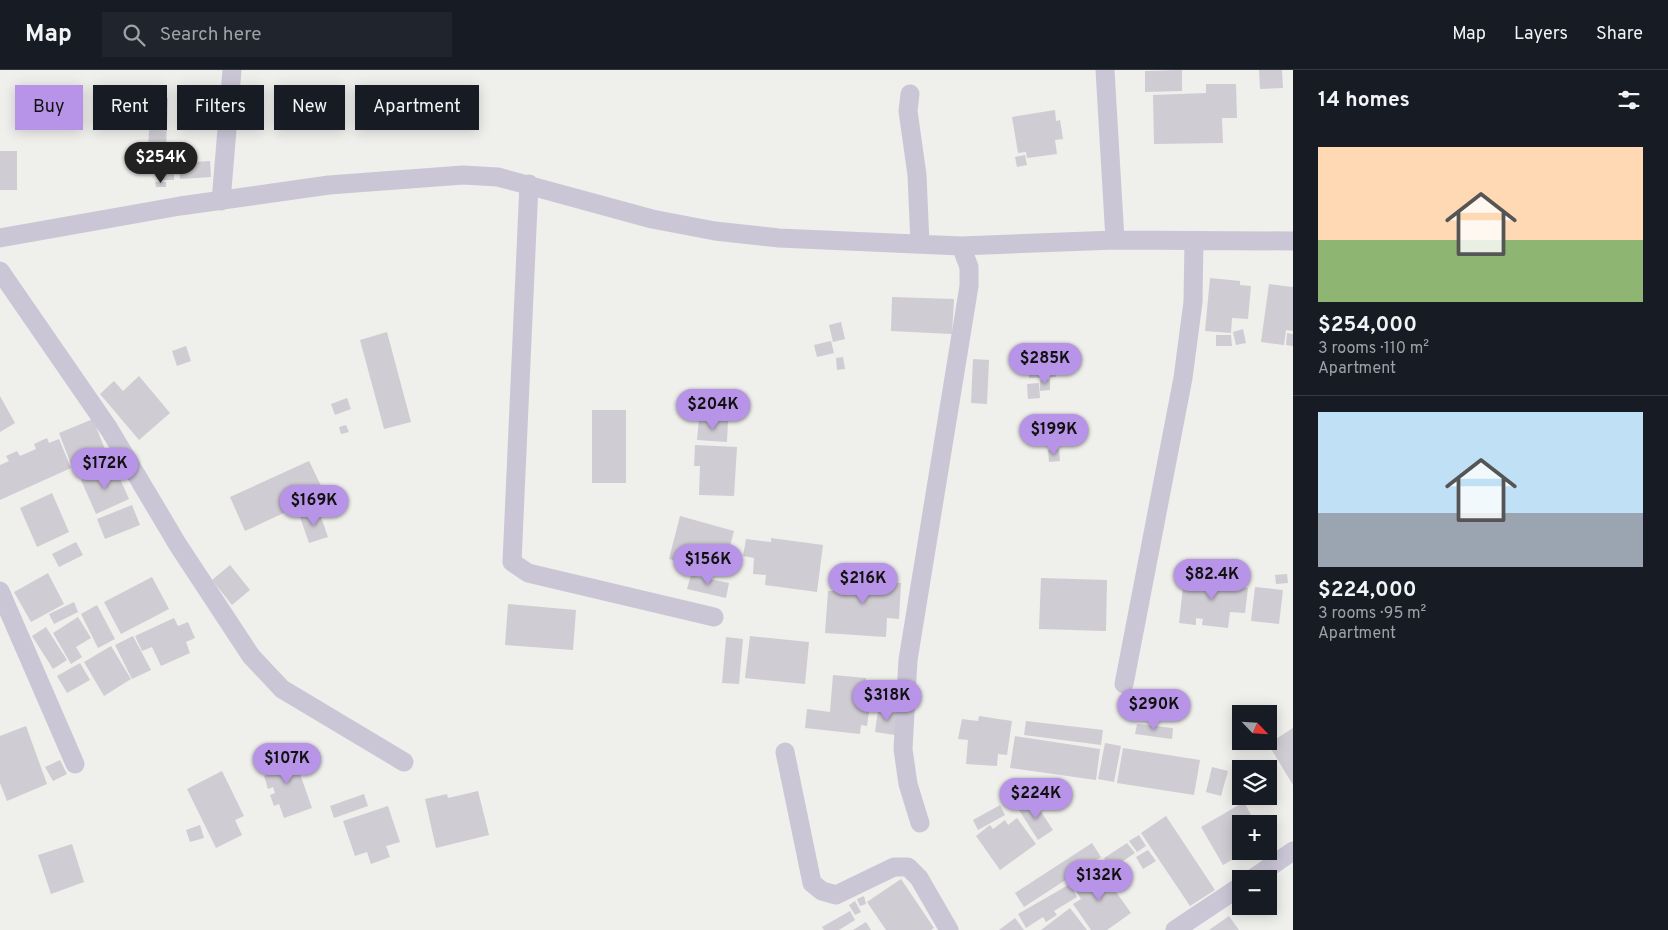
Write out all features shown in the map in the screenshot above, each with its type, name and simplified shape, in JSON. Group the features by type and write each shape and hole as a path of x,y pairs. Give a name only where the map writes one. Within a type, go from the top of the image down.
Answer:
{"street":[{"path":"221,201 232,70"},
{"path":"1105,70 1115,240"},
{"path":"910,94 908,111 917,175 920,244"},
{"path":"0,238 329,185 463,175 498,177 529,184 652,219 715,231 779,238 961,246 1115,240 1293,241"},
{"path":"529,184 512,562 528,573 714,617"},
{"path":"1124,684 1183,378 1193,302 1194,241"},
{"path":"920,823 908,784 902,749 908,660 969,286 969,267 961,246"},
{"path":"0,271 92,403 178,545 251,656 282,689 404,762"},
{"path":"0,591 75,764"},
{"path":"785,752 812,883 822,891 836,895 894,867 908,867 919,878 949,930"},
{"path":"1265,870 1293,851"},
{"path":"1175,930 1232,892"}],"building":[{"path":"1182,70 1182,91 1145,92 1145,71"},
{"path":"1259,70 1282,70 1283,88 1260,89"},
{"path":"1206,84 1236,84 1237,118 1222,118 1223,143 1154,144 1153,95 1206,93"},
{"path":"1055,110 1056,121 1060,120 1063,139 1055,140 1057,154 1027,158 1026,152 1018,153 1012,117"},
{"path":"149,130 167,130 166,148 156,148 155,173 139,173 140,147 148,147"},
{"path":"0,151 17,151 17,190 0,190"},
{"path":"158,153 176,154 174,170 157,168"},
{"path":"1025,155 1027,165 1017,167 1015,157"},
{"path":"210,161 211,177 180,179 179,163"},
{"path":"158,171 174,171 174,180 158,180"},
{"path":"155,182 166,182 166,187 156,187"},
{"path":"1210,278 1240,281 1240,285 1251,286 1248,319 1232,318 1231,333 1205,331"},
{"path":"1269,284 1293,287 1293,331 1286,330 1284,345 1261,342"},
{"path":"892,297 954,299 952,334 891,331"},
{"path":"841,322 845,339 833,342 829,325"},
{"path":"1243,329 1246,343 1236,345 1233,332"},
{"path":"387,332 411,422 384,429 360,340"},
{"path":"1287,333 1293,334 1293,346 1286,345"},
{"path":"1216,335 1231,335 1232,346 1216,346"},
{"path":"831,341 834,353 817,357 814,345"},
{"path":"186,346 191,361 177,366 172,351"},
{"path":"1055,356 1056,377 1029,378 1028,357"},
{"path":"843,357 845,369 837,370 836,358"},
{"path":"973,359 989,360 987,404 971,403"},
{"path":"139,376 170,413 139,440 100,394 114,381 123,391"},
{"path":"1050,379 1050,390 1040,391 1040,380"},
{"path":"1039,383 1040,398 1028,399 1027,384"},
{"path":"0,396 15,423 0,432"},
{"path":"347,398 351,409 335,415 331,404"},
{"path":"592,410 626,410 626,483 592,483"},
{"path":"93,419 106,452 72,467 59,433"},
{"path":"699,419 728,421 727,442 697,440"},
{"path":"346,425 349,432 341,434 339,427"},
{"path":"47,438 49,443 59,439 71,468 0,500 0,465 9,461 6,456 17,451 20,456 36,449 34,444"},
{"path":"695,445 737,447 734,496 699,495 700,466 694,466"},
{"path":"1059,449 1060,461 1049,462 1048,450"},
{"path":"309,461 325,494 245,531 230,497"},
{"path":"114,465 129,499 96,514 81,480"},
{"path":"52,493 69,532 37,547 20,508"},
{"path":"132,505 140,525 105,539 97,519"},
{"path":"319,511 328,537 309,543 300,517"},
{"path":"680,516 734,531 723,573 669,559"},
{"path":"771,538 823,545 817,592 765,585 766,575 753,574 754,558 743,556 746,539 771,542"},
{"path":"76,542 83,555 59,567 52,554"},
{"path":"230,565 250,590 232,605 212,580"},
{"path":"863,567 880,570 880,582 901,583 899,619 887,618 886,637 825,633 828,591 839,591 841,572 862,574"},
{"path":"48,573 64,604 31,622 14,592"},
{"path":"1287,574 1288,583 1276,584 1275,575"},
{"path":"691,575 729,583 726,598 687,589"},
{"path":"1208,576 1233,578 1233,582 1243,583 1242,587 1248,588 1245,613 1230,612 1228,628 1202,625 1203,619 1196,618 1196,625 1179,623 1184,578 1207,580"},
{"path":"152,577 169,609 121,634 104,602"},
{"path":"1041,578 1107,580 1106,631 1039,629"},
{"path":"1255,587 1283,590 1279,624 1251,621"},
{"path":"74,602 78,612 54,624 49,614"},
{"path":"508,604 576,610 573,650 505,645"},
{"path":"97,605 115,639 98,648 81,614"},
{"path":"78,617 91,638 76,647 82,657 71,664 53,633"},
{"path":"174,618 178,626 188,622 195,638 186,642 190,653 161,666 152,647 142,651 135,636"},
{"path":"46,627 67,660 53,669 32,636"},
{"path":"133,636 151,670 132,679 115,645"},
{"path":"750,636 809,642 805,684 745,678"},
{"path":"726,637 743,639 739,684 722,683"},
{"path":"111,646 131,679 104,696 84,662"},
{"path":"80,663 90,680 67,693 57,676"},
{"path":"833,675 866,678 863,704 870,704 867,726 861,725 860,734 805,728 807,709 830,712"},
{"path":"878,710 898,713 895,735 875,732"},
{"path":"979,716 1012,721 1007,755 998,754 997,766 966,764 968,740 958,739 962,719 978,721"},
{"path":"1026,721 1103,730 1101,745 1024,735"},
{"path":"1137,724 1173,728 1172,739 1135,734"},
{"path":"26,726 47,784 7,801 0,783 0,736"},
{"path":"1293,728 1293,785 1272,750 1278,750 1278,738"},
{"path":"1015,736 1100,749 1096,780 1010,768"},
{"path":"1105,743 1121,746 1114,782 1098,779"},
{"path":"1123,748 1200,760 1194,795 1117,783"},
{"path":"292,751 312,808 284,818 279,804 274,806 270,795 275,793 273,787 268,789 264,776 269,774 264,761"},
{"path":"60,760 67,774 53,781 45,767"},
{"path":"1212,767 1228,771 1221,796 1206,792"},
{"path":"222,771 244,816 235,820 242,835 216,848 187,789"},
{"path":"478,791 489,835 436,848 425,799 447,794 448,798"},
{"path":"364,794 368,806 334,818 330,806"},
{"path":"1034,801 1053,830 1038,840 1019,810"},
{"path":"1000,805 1005,815 978,830 973,820"},
{"path":"1239,805 1246,805 1251,815 1232,815 1232,860 1223,865 1201,827"},
{"path":"388,806 400,842 386,846 390,857 371,864 367,852 355,856 343,821"},
{"path":"1166,816 1215,890 1190,906 1141,833"},
{"path":"1017,818 1036,844 1000,870 976,836 990,825 993,829 1005,820 1008,825"},
{"path":"200,825 204,838 190,842 186,830"},
{"path":"1139,835 1146,846 1137,852 1129,841"},
{"path":"1092,843 1101,857 1024,907 1015,893"},
{"path":"1127,843 1135,853 1111,869 1104,858"},
{"path":"72,844 84,882 51,894 38,855"},
{"path":"1148,850 1156,861 1143,869 1136,857"},
{"path":"1099,868 1131,913 1107,930 1091,930 1073,904 1081,899 1073,886"},
{"path":"901,879 934,928 931,930 886,930 867,902"},
{"path":"1070,884 1077,897 1054,911 1057,915 1046,922 1043,917 1026,928 1018,914"},
{"path":"864,896 866,904 860,906 857,899"},
{"path":"855,901 861,912 855,915 849,905"},
{"path":"1070,908 1087,930 1041,930"},
{"path":"850,911 855,920 839,930 824,930 822,927"},
{"path":"1229,916 1239,930 1209,930"},
{"path":"1015,918 1024,930 999,930"},
{"path":"866,922 871,930 853,930"}]}
